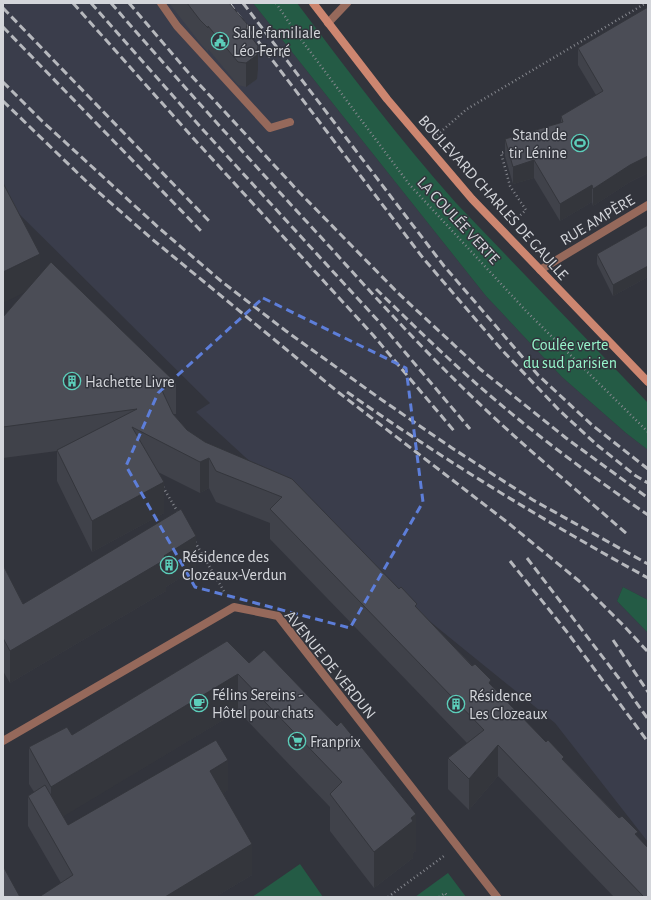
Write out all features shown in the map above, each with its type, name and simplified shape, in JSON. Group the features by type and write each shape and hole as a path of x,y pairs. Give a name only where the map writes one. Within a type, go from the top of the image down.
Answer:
{"main road":[{"name":"BOULEVARD CHARLES DE GAULLE","path":"313,3 387,100 472,199 648,382"}],"street":[{"path":"161,3 177,26 270,128 290,122"},
{"path":"328,23 347,3"},
{"name":"RUE AMPÈRE","path":"540,270 648,205"},
{"path":"3,741 234,607"},
{"name":"AVENUE DE VERDUN","path":"234,607 278,616 497,897"}],"path":[{"name":"LA COULÉE VERTE","path":"276,3 294,30 409,184 527,312 648,432"},
{"path":"425,144 467,109 646,3"},
{"path":"508,151 501,153 510,186 526,210 523,213"},
{"path":"162,486 182,519"},
{"path":"194,540 234,607"},
{"path":"388,897 457,846"},
{"path":"439,897 445,893 448,897"}],"highlighted area":[{"path":"263,298 406,368 423,502 350,628 195,587 126,466 158,393"}],"shaded area":[{"path":"3,3 253,3 486,296 562,377 626,433 648,450 648,600 623,587 617,601 648,633 648,842 555,723 380,581 196,412 210,403 3,198"}],"green space":[{"name":"Coulée verte du sud parisien","path":"253,3 297,3 394,130 456,203 648,403 648,450 626,433 562,377 486,296"},
{"path":"623,587 648,600 648,633 617,601"},
{"path":"300,864 323,897 252,897"},
{"path":"448,873 466,897 415,897"}],"building":[{"path":"187,3 229,3 247,24 246,30 258,46 257,55 246,63 238,62 208,26 208,28 200,20"},
{"path":"648,7 648,156 630,165 593,189 592,185 560,204 534,160 513,167 505,139 563,122 561,116 603,91 578,48"},
{"path":"3,183 40,254 3,272"},
{"path":"648,225 648,266 613,285 597,254"},
{"path":"51,262 176,383 159,384 173,414 187,430 205,442 292,479 399,589 401,587 417,604 415,606 472,666 475,664 491,680 489,683 546,742 548,740 564,757 562,759 619,818 622,816 638,832 635,834 648,848 648,897 644,897 498,745 469,779 448,758 484,730 270,509 282,497 216,471 209,458 200,462 132,427 164,482 92,521 57,450 137,409 3,427 3,317"},
{"path":"181,509 196,536 164,556 166,559 10,651 3,638 3,565 23,604"},
{"path":"227,641 249,663 264,650 337,726 341,722 416,814 411,818 413,821 374,852 330,794 342,782 238,674 51,787 29,747 67,727 72,735"},
{"path":"216,740 228,760 210,771 252,844 165,897 39,897 73,875 28,796 45,785 68,825"},
{"path":"3,866 20,897 3,897"}],"railway":[{"path":"73,3 194,139 373,335 455,432"},
{"path":"91,3 205,132 382,325 470,429"},
{"path":"111,3 247,157 429,354 503,426 627,534"},
{"path":"129,3 187,71 299,192 398,293 480,369 566,438 648,498"},
{"path":"229,3 423,258 501,349 559,410 597,445 636,476 648,483"},
{"path":"243,3 444,266 538,375 592,425 648,469"},
{"path":"3,8 210,222"},
{"path":"3,27 201,231"},
{"path":"3,82 42,121 159,228 221,281 286,331 452,448 533,500 648,564"},
{"path":"3,101 88,183 152,239 338,392 507,522 579,581 648,652"},
{"path":"376,289 439,350 520,421 570,460 648,515"},
{"path":"347,392 457,466 648,578"},
{"path":"527,558 621,681 648,719"},
{"path":"510,561 567,632 648,742"},
{"path":"613,640 648,692"}],"place":[{"name":"Salle familiale Léo-Ferré","path":"220,41"},
{"name":"Stand de tir Lénine","path":"580,143"},
{"name":"Hachette Livre","path":"72,381"},
{"name":"Résidence des Clozeaux-Verdun","path":"169,565"},
{"name":"Félins Sereins - Hôtel pour chats","path":"199,703"},
{"name":"Résidence Les Clozeaux","path":"456,704"},
{"name":"Franprix","path":"297,741"}]}
